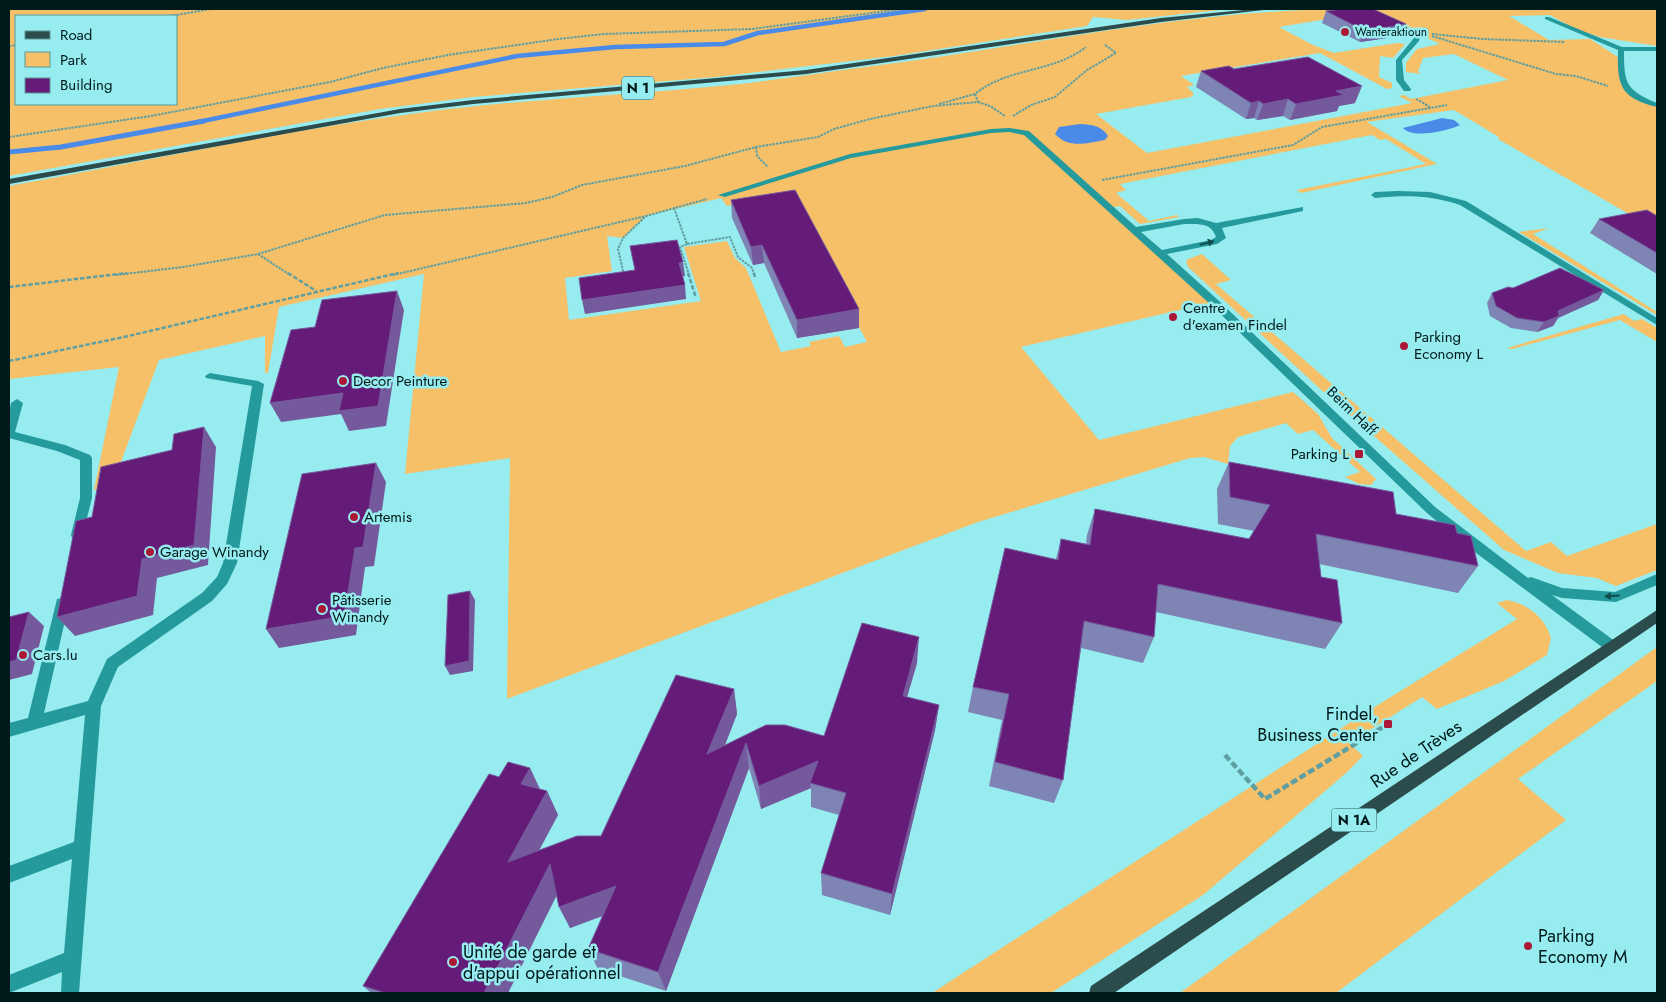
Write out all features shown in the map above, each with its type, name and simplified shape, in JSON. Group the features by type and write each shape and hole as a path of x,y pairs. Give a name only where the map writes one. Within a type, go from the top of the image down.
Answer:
{"main road":[{"name":"N 1","path":"9,182 400,111 473,102 806,72 1162,20 1270,9"},
{"name":"Rue de Trèves","path":"1098,993 1657,616"}],"street":[{"path":"1360,9 1417,37 1417,40 1400,60 1400,80 1407,89"},
{"path":"1547,18 1621,49 1657,49"},
{"path":"1621,49 1621,82 1626,89 1657,105"},
{"name":"Beim Haff","path":"722,194 850,156 991,131 1009,130 1026,133 1063,164 1160,253 1431,510 1517,578 1610,646"},
{"path":"1375,195 1411,192 1429,193 1463,203 1657,322"},
{"path":"1135,230 1192,221 1203,221 1216,226 1300,209"},
{"path":"1160,253 1214,242 1221,238 1221,233 1216,226"},
{"path":"70,993 93,706 112,663 208,597 222,580 230,562 258,384 210,376"},
{"path":"17,403 9,434 61,448 86,458 86,498 75,545"},
{"path":"1517,578 1562,593 1616,597 1657,579"},
{"path":"34,723 64,592"},
{"path":"9,730 93,706"},
{"path":"9,874 82,847"},
{"path":"9,984 73,959"}],"path":[{"path":"176,15 210,9"},
{"path":"9,137 151,116 330,82 383,68 448,55 558,39 604,34 752,29 901,9"},
{"path":"1565,42 1484,40 1424,33 1556,74 1576,76 1626,89"},
{"path":"933,106 978,102 1000,112 1008,119 1031,105 1055,97 1087,70 1116,53 1101,41"},
{"path":"9,287 183,266 258,254 385,215 526,203 552,197 582,185 695,164 756,147 818,137 834,128 933,106 975,94 985,84 1016,72 1068,58 1089,46"},
{"path":"975,94 978,102"},
{"path":"1084,183 1293,145 1322,128 1447,104"},
{"path":"756,147 757,156 769,167 774,178"},
{"path":"9,360 124,337 646,216 722,194"},
{"path":"674,208 687,244"},
{"path":"625,280 618,249 623,238 646,216"},
{"path":"696,298 680,247 687,244 730,238 738,257 752,268 755,277"},
{"path":"258,254 316,291"},
{"path":"1226,755 1266,799 1388,724"}],"green space":[{"path":"9,9 1229,9 1127,20 1093,17 1087,26 894,56 716,77 473,97 380,109 9,176"},
{"path":"1351,9 1363,13 1279,27 1313,45 1334,53 1397,43 1405,44 1393,58 1380,56 1379,77 1392,83 1392,88 1387,89 1320,53 1181,76 1194,85 1187,87 1194,94 1191,97 1096,114 1147,153 1412,103 1399,96 1404,95 1411,99 1508,80 1454,54 1423,58 1418,72 1421,74 1406,72 1406,63 1417,49 1440,44 1370,11 1375,9 1657,9 1657,46 1600,37 1575,29 1550,15 1509,16 1549,40 1590,39 1621,59 1621,82 1638,97 1657,105 1657,230 1498,139 1499,137 1454,110 1367,122 1437,164 1301,193 1297,190 1426,164 1386,139 1380,140 1372,135 1120,184 1126,190 1116,193 1149,221 1177,215 1179,217 1140,224 1120,206 1111,208 1214,302 1021,347 1099,440 1293,392 1318,414 1332,438 1376,479 1371,485 1359,484 1345,477 1360,472 1313,430 1298,434 1286,423 1238,437 1230,446 1228,464 1204,457 1190,458 978,522 507,699 510,458 405,474 424,274 279,307 268,373 265,373 265,336 159,360 112,486 94,490 119,367 9,379 9,186 373,119 501,104 747,83 925,59 1107,30 1229,15","holes":["721,198 727,206 745,203 795,208 867,342 845,347 839,336 809,342 811,346 781,352 746,268 735,258 727,241 684,247 701,301 569,320 565,278 612,271 607,236 623,238 646,216"]},
{"path":"1549,228 1533,234 1657,312 1657,315 1519,232"},
{"path":"1202,254 1231,280 1216,284 1526,551 1551,542 1567,556 1657,524 1657,570 1616,586 1597,578 1558,573 1504,550 1317,386 1188,267 1186,262 1188,259"},
{"path":"1624,314 1634,321 1642,319 1657,328 1657,342 1620,320 1512,349 1507,348"},
{"path":"1507,600 1529,608 1545,624 1551,638 1547,655 1504,681 1437,709 1422,697 1349,743 1363,756 1345,774 1203,895 1051,993 932,993 1360,716 1517,619 1497,603"},
{"path":"1657,647 1657,681 1518,779 1566,820 1336,993 1180,993"}],"water":[{"path":"1442,118 1454,120 1460,125 1430,133 1414,133 1403,128"},
{"path":"1080,124 1099,128 1108,136 1105,140 1078,144 1066,142 1055,134 1059,127"}],"building":[{"path":"1373,9 1406,24 1365,31 1326,11"},
{"path":"1308,57 1362,86 1336,91 1343,95 1296,104 1288,99 1263,104 1259,101 1251,103 1201,71 1229,66 1234,69"},
{"path":"795,190 859,309 797,320 762,245 751,247 731,200"},
{"path":"1647,210 1657,216 1657,253 1599,219"},
{"path":"677,240 683,262 679,263 685,285 582,300 579,278 635,270 630,246"},
{"path":"1560,268 1604,290 1558,311 1559,316 1544,322 1517,318 1496,306 1492,293 1508,287 1513,288"},
{"name":"Decor Peinture","path":"397,291 378,406 339,411 343,393 270,403 291,330 315,327 322,300"},
{"name":"Garage Winandy","path":"204,427 194,545 142,559 137,596 57,617 76,521 92,517 101,467 172,450 174,434"},
{"path":"1229,462 1393,492 1396,514 1455,525 1457,533 1471,536 1478,566 1316,534 1321,577 1337,580 1342,623 1158,584 1154,637 1084,621 1063,780 995,762 1009,694 973,687 1005,548 1058,560 1061,539 1090,545 1095,509 1249,539 1270,505 1230,497"},
{"path":"376,463 363,547 355,548 344,616 266,629 302,474"},
{"path":"470,591 469,661 445,666 448,595"},
{"path":"29,612 16,660 9,662 9,617"},
{"path":"862,623 919,637 903,696 939,705 892,894 821,873 846,793 810,783 818,761 759,786 746,743 658,972 588,949 616,886 559,907 550,864 484,993 385,993 363,986 489,774 499,777 508,762 530,768 521,784 547,791 508,862 577,836 601,836 676,675 734,689 707,754 766,725 785,725 824,736"}],"waterway":[{"path":"198,122 517,56 615,47 724,44 758,33 925,9"},
{"path":"9,152 61,147 204,121"}],"place":[{"name":"Wanteraktioun","path":"1345,32"},
{"name":"Centre d'examen Findel","path":"1173,317"},
{"name":"Parking Economy L","path":"1404,346"},
{"name":"Decor Peinture","path":"343,381"},
{"name":"Parking L","path":"1359,454"},
{"name":"Artemis","path":"354,517"},
{"name":"Garage Winandy","path":"150,552"},
{"name":"Pâtisserie Winandy","path":"322,609"},
{"name":"Cars.lu","path":"23,655"},
{"name":"Findel, Business Center","path":"1388,724"},
{"name":"Parking Economy M","path":"1528,946"},
{"name":"Unité de garde et d'appui opérationnel","path":"453,962"}]}
